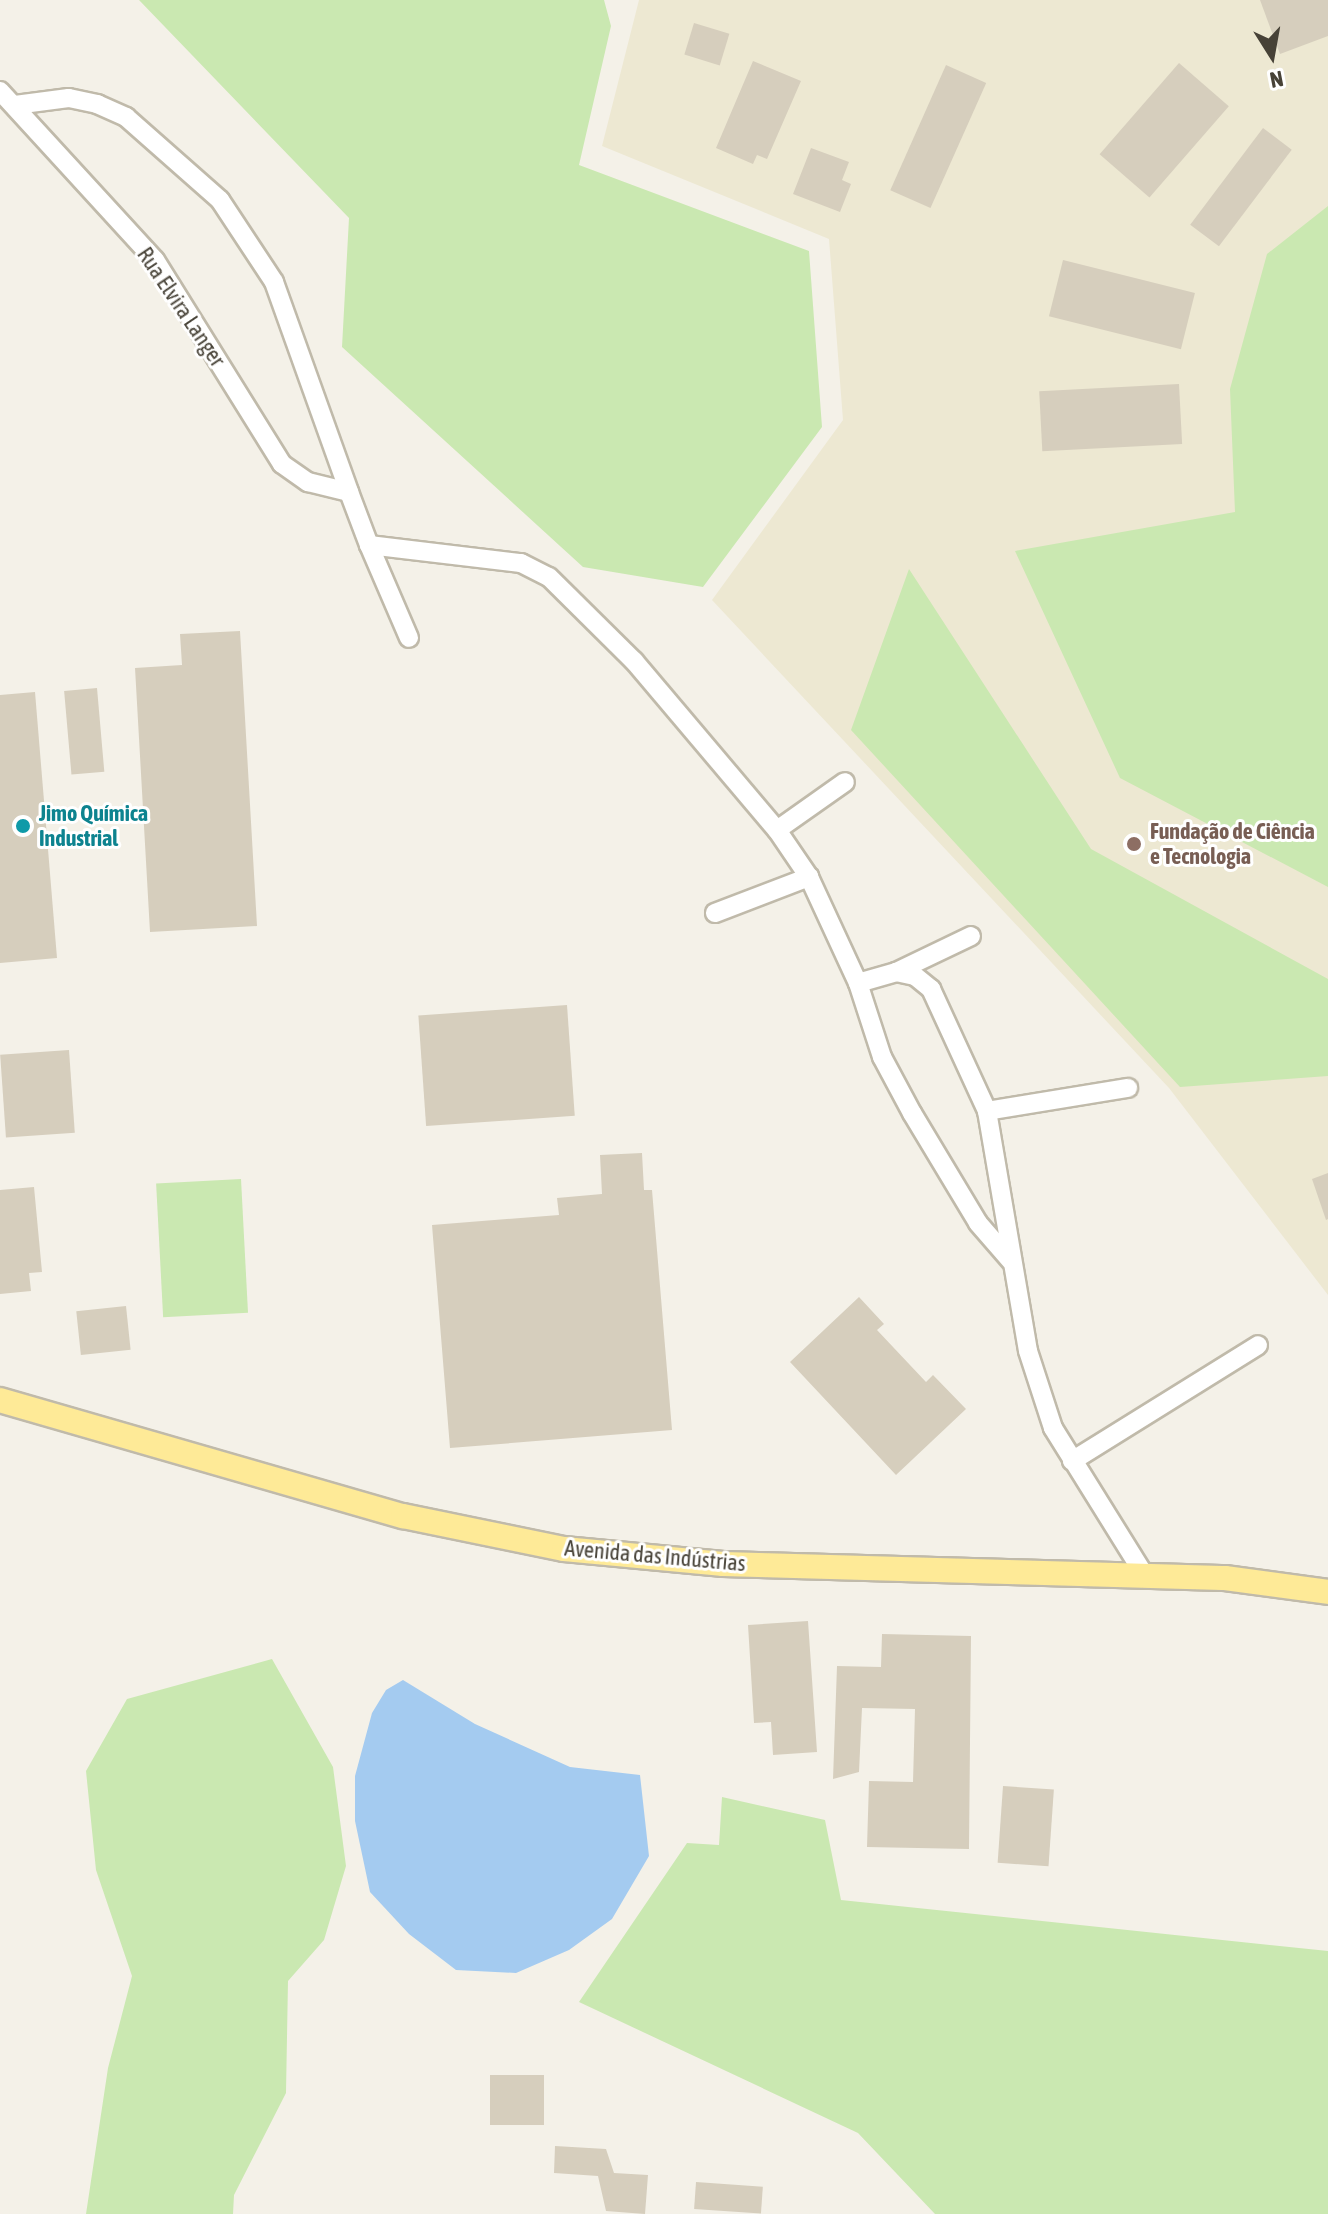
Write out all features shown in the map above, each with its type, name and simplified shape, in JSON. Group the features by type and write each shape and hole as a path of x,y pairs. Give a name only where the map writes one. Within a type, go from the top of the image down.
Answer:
{"main road":[{"name":"Avenida das Indústrias","path":"0,1400 403,1516 564,1549 723,1564 1225,1578 1328,1592"}],"street":[{"name":"Rua Elvira Langer","path":"0,91 155,260 282,464 308,482 349,492"},
{"path":"15,105 69,98 107,108 126,117 220,200 274,282 369,545 409,638"},
{"path":"369,545 537,568 634,661 777,830 809,877 858,983 882,1057 978,1223 1011,1261"},
{"path":"777,830 845,782"},
{"path":"715,913 809,877"},
{"path":"858,983 896,972 971,936"},
{"path":"896,972 915,976 931,989 987,1111 1028,1351 1053,1428 1145,1576"},
{"path":"987,1111 1128,1088"},
{"path":"1072,1461 1258,1345"}],"shaded area":[{"name":"Fundação de Ciência e Tecnologia","path":"639,0 1328,0 1328,1295 1169,1088 712,600 843,420 829,239 602,146"}],"green space":[{"path":"139,0 604,0 611,26 579,165 809,251 822,427 703,587 583,567 342,347 349,218"},
{"path":"1328,206 1328,887 1120,778 1015,551 1235,512 1230,389 1267,254"},
{"path":"909,569 1091,849 1328,979 1328,1076 1180,1087 851,730"},
{"path":"241,1179 248,1313 163,1317 156,1183"},
{"path":"272,1659 333,1767 346,1866 324,1940 288,1981 286,2093 234,2195 233,2214 86,2214 108,2068 132,1976 96,1870 86,1771 127,1699"},
{"path":"722,1797 825,1820 841,1900 1328,1951 1328,2214 935,2214 858,2133 579,2002 687,1843 719,1845"}],"water":[{"path":"403,1680 475,1724 570,1767 640,1775 649,1856 612,1919 569,1950 516,1973 456,1970 409,1934 370,1892 355,1821 355,1776 372,1713 386,1690"}],"building":[{"path":"1260,0 1328,0 1328,36 1280,54"},
{"path":"694,23 729,34 720,65 684,55"},
{"path":"753,61 801,81 767,159 757,155 753,164 716,148"},
{"path":"1179,63 1229,106 1149,198 1100,154"},
{"path":"946,65 986,83 930,208 890,190"},
{"path":"1263,128 1292,150 1219,246 1190,225"},
{"path":"811,148 849,162 842,180 851,184 840,212 793,194"},
{"path":"1063,260 1195,293 1181,349 1049,316"},
{"path":"1179,384 1182,444 1042,451 1039,391"},
{"path":"240,631 257,926 150,932 135,668 182,665 180,634"},
{"path":"97,688 104,772 71,775 64,691"},
{"name":"Jimo Química Industrial","path":"35,692 57,958 0,963 0,695"},
{"path":"567,1005 575,1116 426,1126 418,1015"},
{"path":"69,1050 75,1133 6,1138 0,1055"},
{"path":"642,1153 644,1190 652,1190 672,1430 450,1448 432,1225 559,1215 557,1198 602,1194 600,1155"},
{"path":"1328,1173 1328,1219 1326,1220 1312,1179"},
{"path":"34,1187 42,1272 29,1273 31,1291 0,1294 0,1190"},
{"path":"859,1297 884,1324 877,1330 926,1382 933,1375 966,1409 896,1475 790,1362"},
{"path":"126,1306 131,1350 81,1355 76,1311"},
{"path":"808,1621 817,1752 773,1755 771,1722 754,1723 748,1625"},
{"path":"882,1634 971,1636 969,1849 867,1847 869,1781 913,1782 915,1709 862,1708 859,1772 833,1779 837,1666 881,1667"},
{"path":"1003,1786 1054,1790 1049,1866 998,1863"},
{"path":"490,2075 544,2075 544,2125 490,2125"},
{"path":"555,2146 606,2149 614,2173 648,2175 645,2214 606,2211 598,2176 554,2173"},
{"path":"696,2182 763,2187 761,2214 694,2209"}],"place":[{"name":"Jimo Química Industrial","path":"23,826"},
{"name":"Fundação de Ciência e Tecnologia","path":"1134,844"}]}
